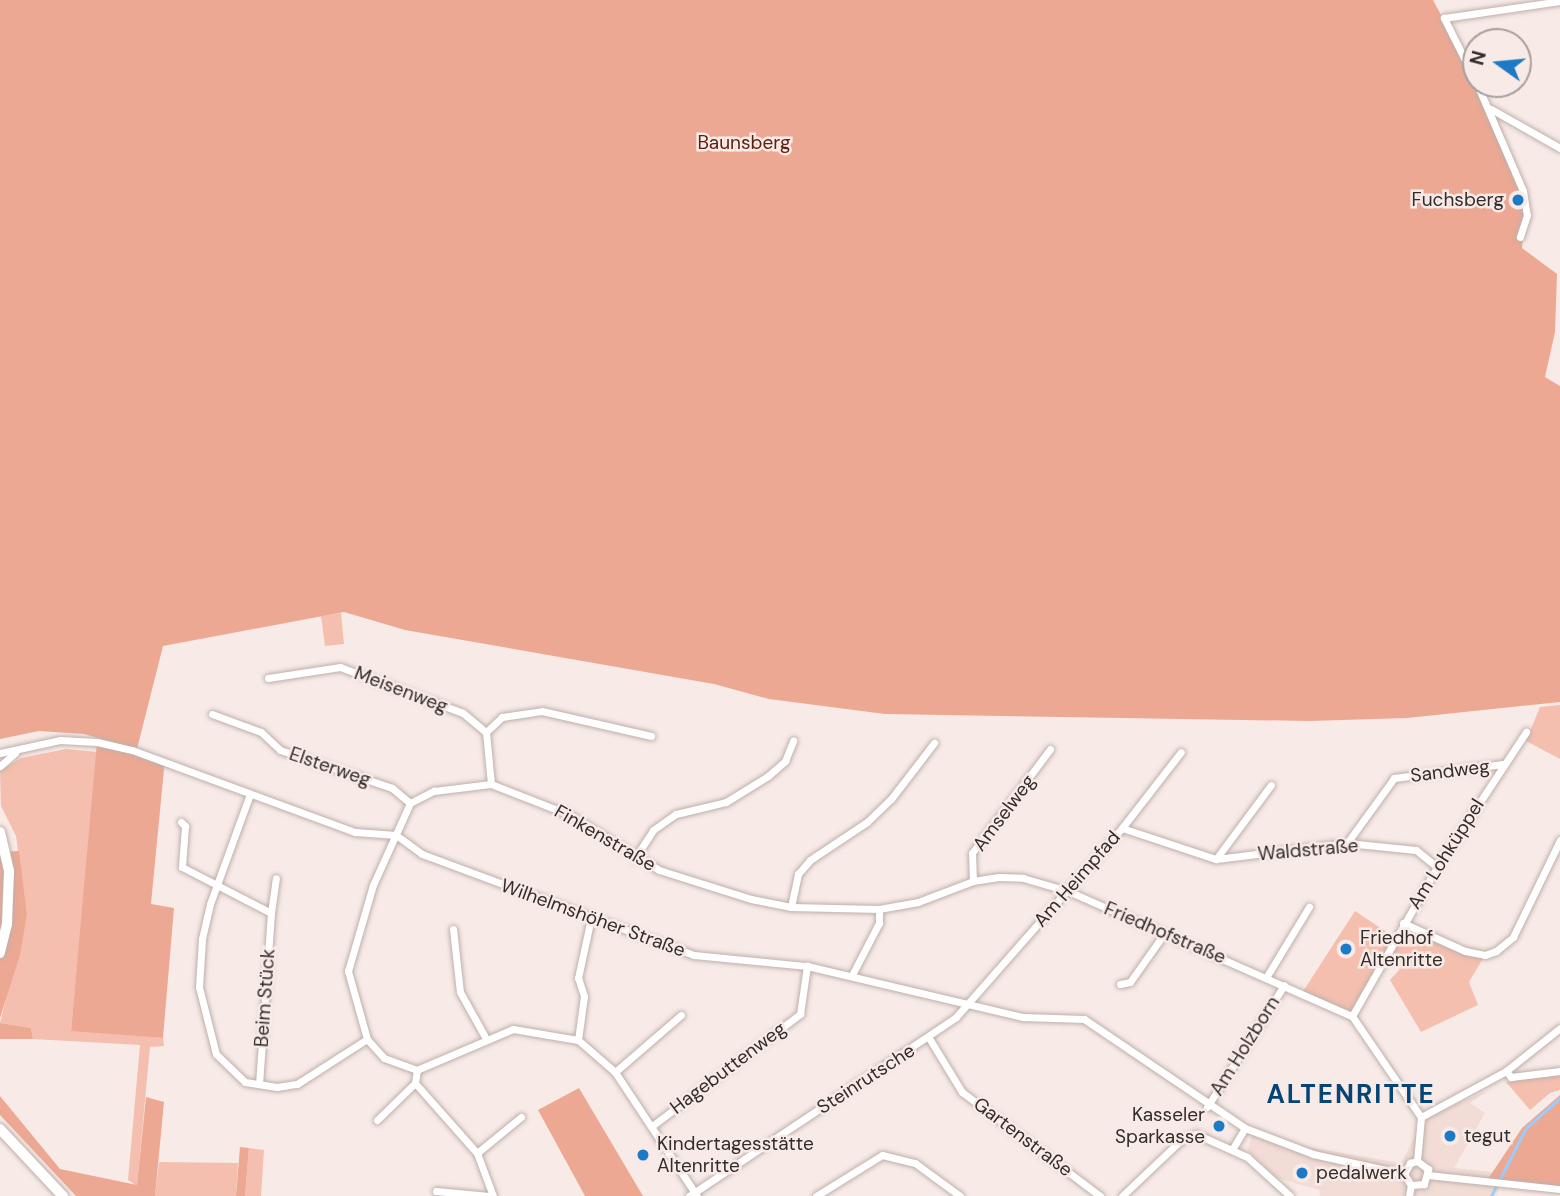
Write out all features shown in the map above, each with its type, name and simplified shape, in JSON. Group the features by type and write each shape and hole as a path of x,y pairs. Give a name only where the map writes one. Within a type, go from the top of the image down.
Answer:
{"street":[{"path":"1500,0 1503,9"},
{"path":"1462,53 1444,18 1557,1"},
{"path":"1485,98 1523,191 1527,215 1520,237"},
{"path":"1491,109 1560,148"},
{"name":"Meisenweg","path":"268,678 340,667 463,713 485,732"},
{"path":"491,785 485,732 502,717 542,710 652,736"},
{"name":"Elsterweg","path":"212,714 261,732 280,750 392,788 410,803"},
{"name":"Am Lohküppel","path":"1352,1016 1437,867 1526,732"},
{"name":"Wilhelmshöher Straße","path":"0,753 15,752 60,740 97,742 355,831 396,835 422,854 694,955 807,967 852,975 1023,1017 1084,1019 1208,1107 1245,1128 1313,1154 1404,1174"},
{"path":"635,858 653,830 676,814 726,802 768,776 785,761 793,741"},
{"path":"791,906 798,874 810,860 867,822 891,799 934,743"},
{"name":"Amselweg","path":"973,881 972,853 1050,749"},
{"name":"Wilhelmshöher Straße","path":"0,766 15,752"},
{"name":"Am Heimpfad","path":"968,1002 1122,828 1181,752"},
{"name":"Sandweg","path":"1347,843 1394,778 1503,764"},
{"name":"Finkenstraße","path":"410,803 434,791 491,785 568,814 635,858 751,899 791,906 879,909 918,902 973,881 1023,878"},
{"name":"Waldstraße","path":"1216,859 1271,785"},
{"path":"250,794 202,939 199,987 205,1024 216,1054 228,1069 245,1082 297,1084 367,1039"},
{"path":"410,803 373,885 348,971 367,1039 384,1058 417,1070 485,1037 513,1029 578,1041 615,1072 652,1126 693,1195"},
{"path":"180,822 186,826 182,866 271,913"},
{"name":"Waldstraße","path":"1122,828 1216,859 1347,843 1416,850 1437,867"},
{"path":"0,832 9,871 0,953"},
{"path":"1403,923 1465,951 1485,955 1496,951 1513,937 1560,840"},
{"name":"Beim Stück","path":"260,1084 271,913 276,878"},
{"name":"Friedhofstraße","path":"1023,878 1068,891 1267,976 1352,1016"},
{"path":"1267,976 1309,907"},
{"path":"852,975 878,923 879,909"},
{"path":"578,1041 584,996 578,978 591,918"},
{"path":"453,929 460,992 485,1037"},
{"path":"1120,984 1130,982 1164,934"},
{"name":"Hagebuttenweg","path":"652,1126 800,1014 807,967"},
{"name":"Am Holzborn","path":"1208,1107 1284,985"},
{"name":"Steinrutsche","path":"693,1195 929,1038 968,1002"},
{"path":"615,1072 681,1015"},
{"path":"1352,1016 1421,1117 1417,1161"},
{"path":"1421,1117 1506,1071 1560,1028"},
{"name":"Gartenstraße","path":"929,1038 962,1092 1100,1196"},
{"path":"377,1119 415,1083 417,1070"},
{"path":"1506,1071 1511,1077 1560,1071"},
{"path":"415,1083 477,1153 491,1196 436,1191"},
{"path":"477,1153 521,1117"},
{"path":"1233,1148 1245,1128"},
{"path":"0,1129 64,1196"},
{"path":"1122,1196 1173,1146 1196,1134 1233,1148 1290,1196"},
{"path":"816,1196 882,1155 915,1163 960,1196"},
{"path":"1409,1196 1411,1185 1404,1174 1410,1163 1417,1161"},
{"path":"1411,1185 1424,1184 1428,1175 1428,1169 1417,1161"},
{"path":"1428,1175 1560,1189"}],"shaded area":[{"path":"341,613 344,644 325,646 321,616"},
{"path":"1560,705 1560,759 1526,741 1540,707"},
{"path":"66,749 98,752 71,1030 163,1038 164,1046 150,1047 137,1186 128,1180 140,1045 33,1039 31,1028 0,1023 27,914 16,836 1,806 0,771 21,758"},
{"path":"1355,911 1394,937 1403,923 1485,955 1469,982 1478,1005 1421,1032 1390,980 1400,969 1383,961 1352,1016 1302,993"},
{"path":"1560,1075 1560,1090 1550,1093 1530,1110 1506,1082"},
{"path":"1489,1090 1470,1103 1485,1113 1454,1168 1493,1172 1500,1186 1496,1196 1320,1196 1319,1190 1277,1178 1248,1151 1253,1129 1307,1147 1401,1163 1426,1117"},
{"path":"249,1148 264,1150 261,1196 245,1196"},
{"path":"159,1162 238,1163 236,1196 155,1196"}],"green space":[{"name":"Baunsberg","path":"0,0 1433,0 1462,55 1462,98 1485,98 1501,128 1521,191 1525,216 1522,248 1557,274 1555,332 1545,377 1560,386 1560,702 1407,718 1309,721 885,714 769,699 714,684 405,630 344,612 163,646 137,749 84,734 39,731 0,739"},
{"path":"97,742 165,759 151,904 174,908 163,1038 71,1031"},
{"path":"19,851 27,914 20,955 0,1018 0,852"},
{"path":"0,1023 31,1028 33,1039 0,1039"},
{"path":"579,1088 643,1196 585,1196 538,1110"},
{"path":"1560,1095 1560,1189 1486,1182 1522,1128"},
{"path":"0,1096 60,1169 137,1185 146,1097 164,1102 155,1196 76,1196 0,1115"},
{"path":"240,1147 249,1148 245,1196 236,1196"}],"waterway":[{"path":"1491,1196 1526,1128 1560,1098"}],"place":[{"name":"Fuchsberg","path":"1518,200"},
{"name":"Friedhof Altenritte","path":"1346,949"},
{"name":"Kasseler Sparkasse","path":"1219,1126"},
{"name":"tegut","path":"1450,1136"},
{"name":"Kindertagesstätte Altenritte","path":"643,1155"},
{"name":"pedalwerk","path":"1302,1173"}],"district":[{"name":"ALTENRITTE","path":"1351,1095"}]}
